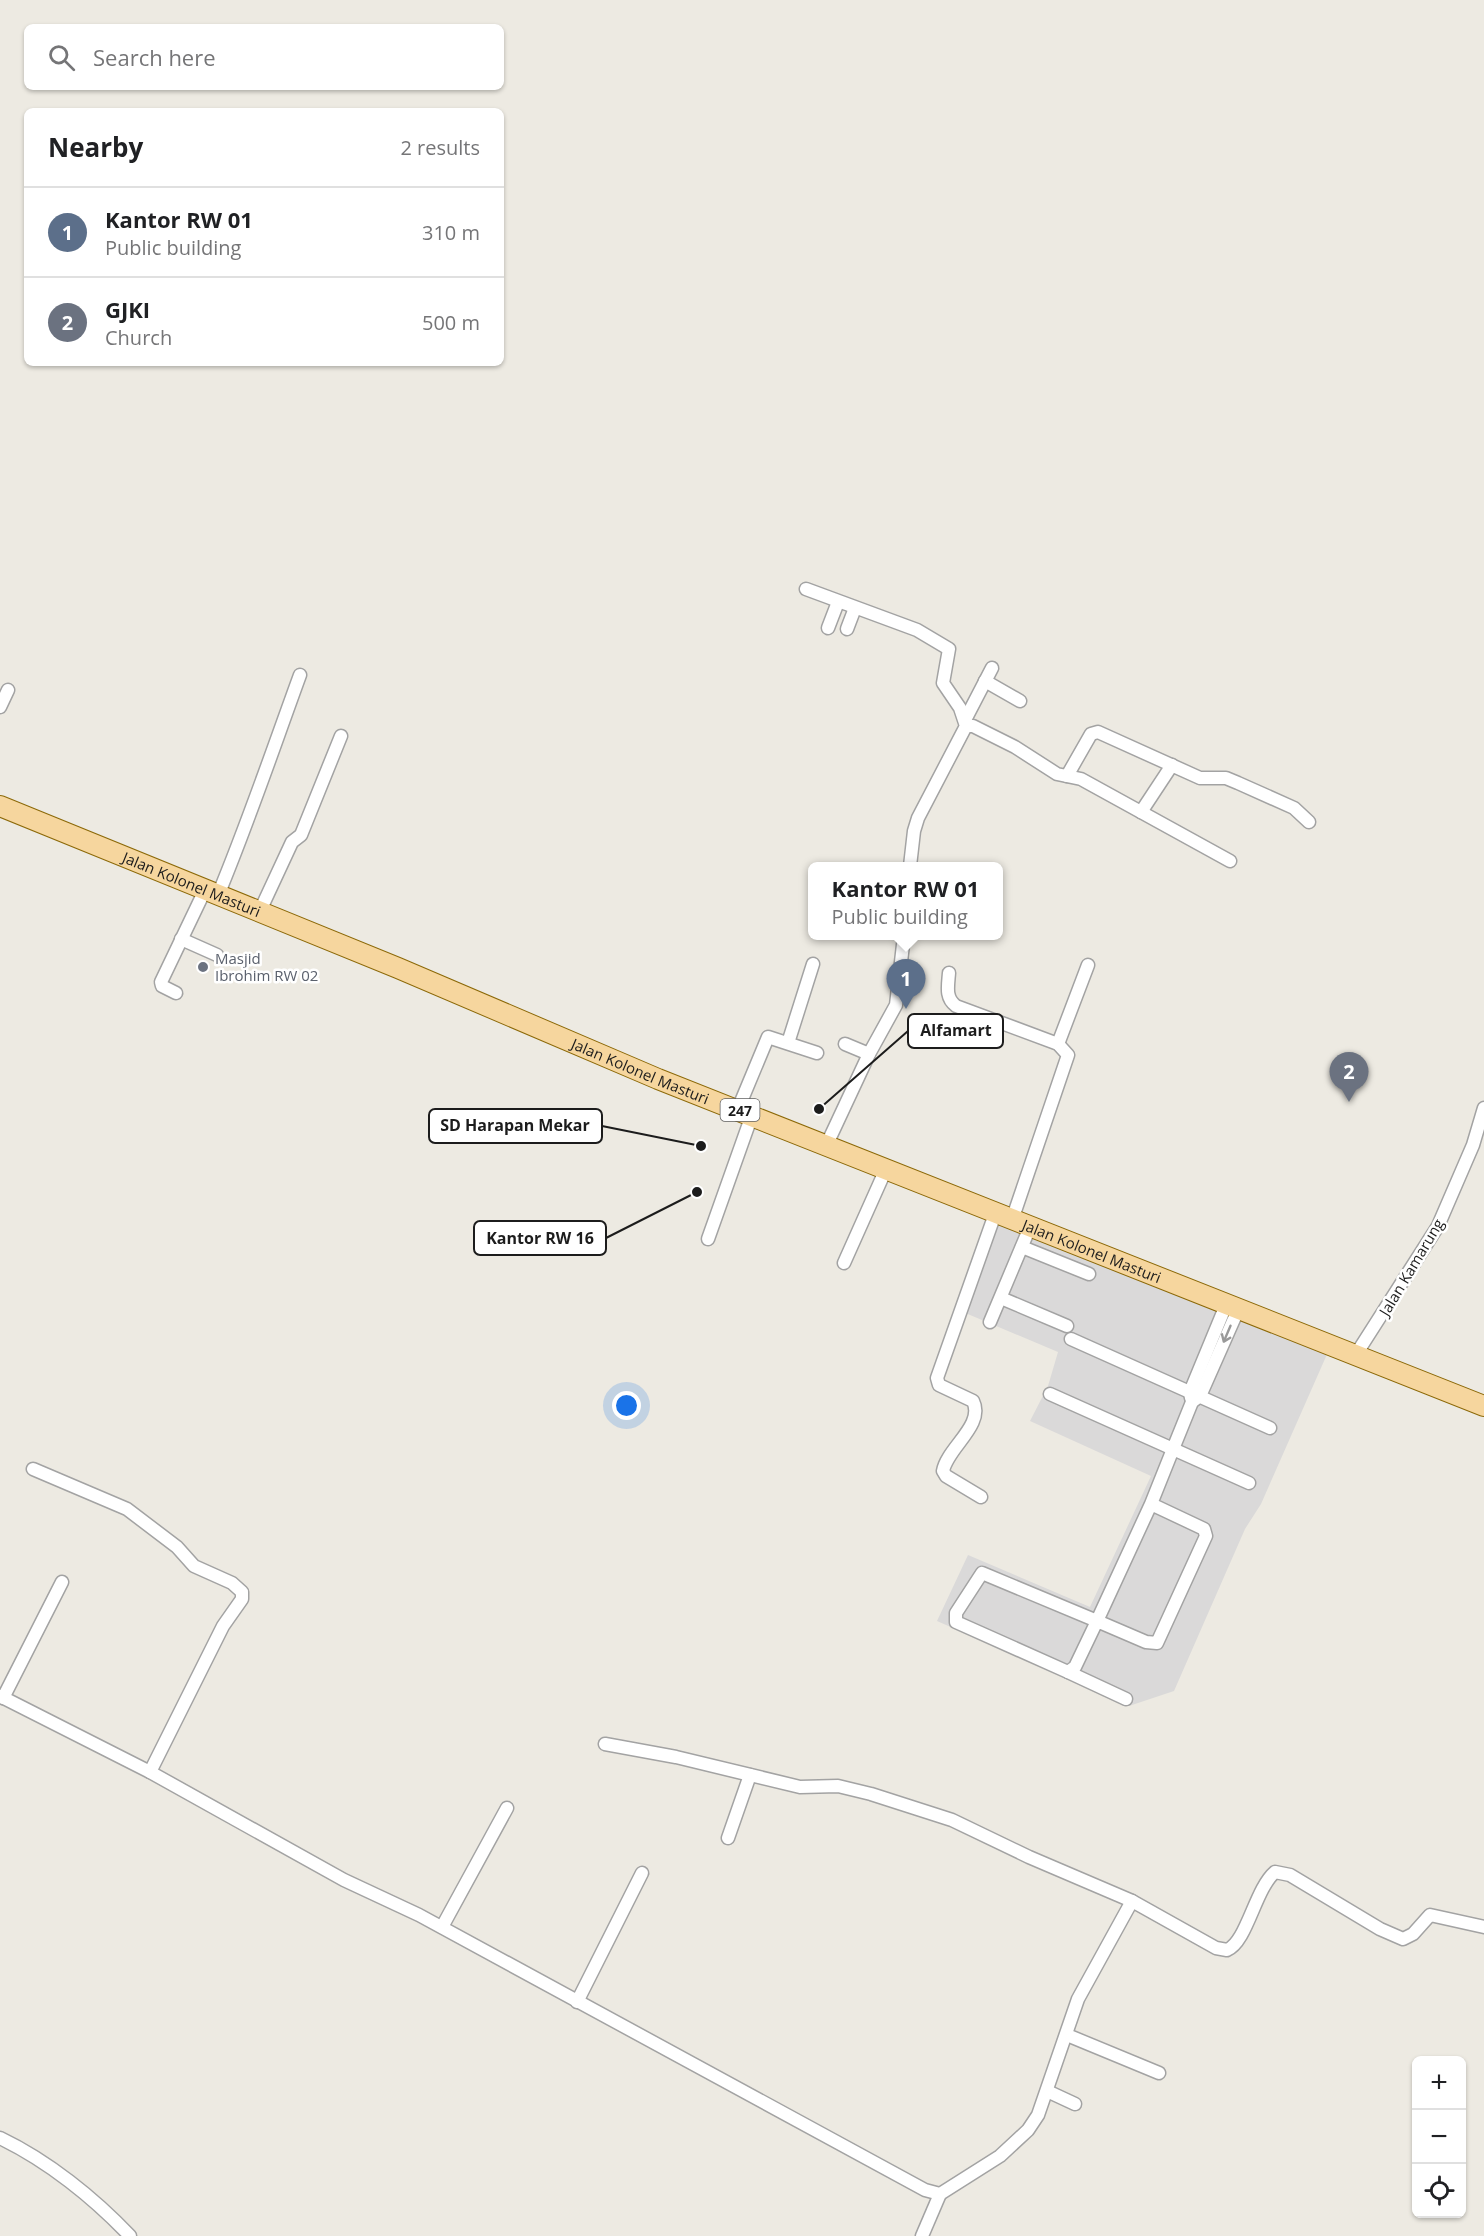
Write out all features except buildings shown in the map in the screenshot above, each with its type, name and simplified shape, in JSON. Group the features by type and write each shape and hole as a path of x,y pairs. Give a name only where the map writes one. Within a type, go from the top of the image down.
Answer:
{"main road":[{"name":"Jalan Kolonel Masturi","path":"0,806 745,1112 1484,1406"}],"street":[{"path":"806,589 916,630 946,645 949,652 943,670 943,683 966,723 1016,747 1057,774 1081,779 1230,861"},
{"path":"828,628 838,602"},
{"path":"847,629 855,608"},
{"path":"911,862 918,818 992,668"},
{"path":"176,993 162,986 161,982 182,939 241,842 254,796 300,675"},
{"path":"985,681 1020,701"},
{"path":"0,707 8,690"},
{"path":"1067,776 1095,732 1200,778 1226,778 1238,783 1294,808 1309,822"},
{"path":"259,913 292,842 301,835 341,736"},
{"path":"1141,812 1173,765"},
{"path":"182,939 217,955"},
{"path":"827,1144 897,1000 904,940"},
{"path":"788,1043 813,964"},
{"path":"1058,1044 1088,965"},
{"path":"949,973 948,994 953,1004 1058,1044 1068,1055 1020,1223 937,1378 939,1385 973,1401 976,1410 972,1422 943,1471 946,1476 981,1497"},
{"path":"708,1239 768,1037 817,1053"},
{"path":"845,1044 869,1054"},
{"name":"Jalan Kamarung","path":"1355,1356 1438,1226 1473,1145 1484,1108"},
{"path":"844,1263 886,1169"},
{"path":"990,1322 1000,1298 1027,1249 1020,1223"},
{"path":"1027,1249 1089,1274"},
{"path":"1000,1298 1067,1326"},
{"path":"1068,1672 1075,1667 1151,1504 1232,1307"},
{"path":"1071,1339 1194,1397 1270,1428"},
{"path":"1050,1394 1249,1483"},
{"path":"33,1469 127,1509 169,1540 194,1566 232,1583 242,1592 242,1599 223,1626 150,1772"},
{"path":"1126,1699 958,1624 955,1619 956,1613 978,1577 985,1573 1146,1642 1152,1644 1160,1640 1206,1532 1151,1504"},
{"path":"62,1582 2,1697 150,1772 344,1880 442,1928 925,2190 940,2194"},
{"path":"605,1744 676,1756 800,1787 831,1786 856,1790 952,1820 1132,1901 1216,1948 1227,1950 1239,1939 1261,1892 1275,1872 1290,1875 1380,1929 1403,1939 1413,1935 1430,1915 1484,1928"},
{"path":"728,1838 750,1775"},
{"path":"442,1928 507,1808"},
{"path":"578,2002 642,1873"},
{"path":"922,2236 940,2194 1000,2156 1038,2115 1085,1985 1132,1901"},
{"path":"1066,2036 1159,2073"},
{"path":"1047,2091 1075,2104"},
{"path":"0,2138 31,2156 107,2211 130,2236"}],"shaded area":[{"path":"996,1221 1328,1352 1261,1504 1245,1529 1174,1691 1129,1706 937,1621 968,1555 1090,1607 1151,1476 1030,1421 1048,1386 1058,1352 963,1312"}],"place":[{"name":"Masjid Ibrohim RW 02","path":"203,967"},
{"name":"Kantor RW 01","path":"906,1009"},
{"name":"GJKI","path":"1349,1102"},
{"name":"Alfamart","path":"819,1109"},
{"name":"SD Harapan Mekar","path":"701,1146"},
{"name":"Kantor RW 16","path":"697,1192"}]}
